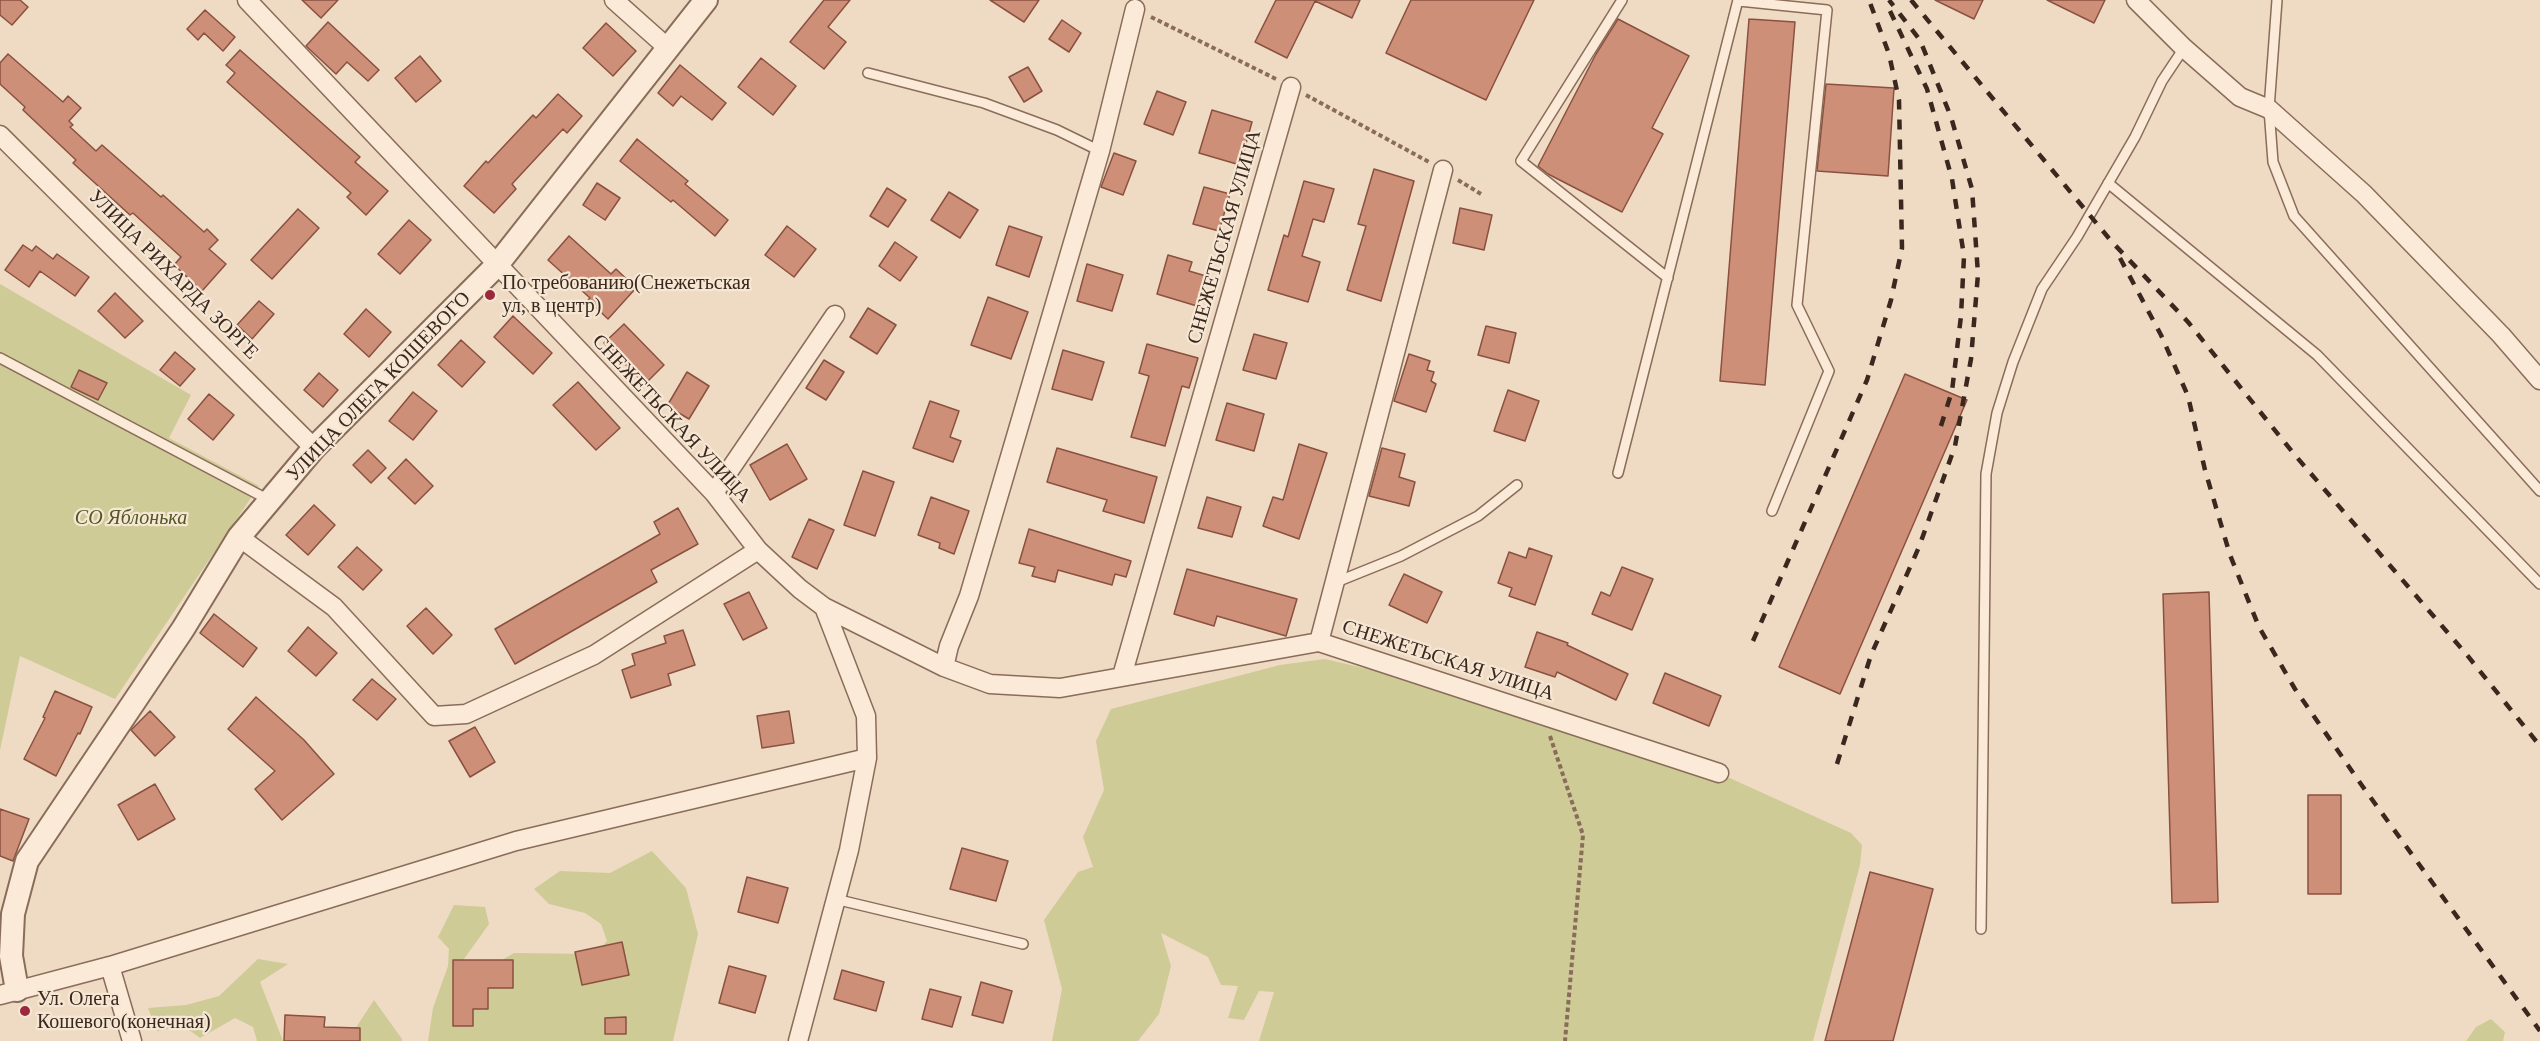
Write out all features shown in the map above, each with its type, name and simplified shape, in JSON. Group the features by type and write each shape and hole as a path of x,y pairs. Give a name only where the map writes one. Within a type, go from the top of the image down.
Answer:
{"street":[{"name":"СНЕЖЕТЬСКАЯ УЛИЦА","path":"248,0 714,493 758,550 800,589 824,607 944,667 990,684 1060,688 1319,642 1719,773"},
{"path":"614,0 669,49"},
{"name":"УЛИЦА ОЛЕГА КОШЕВОГО","path":"8,993 14,914 27,861 183,629 239,537 314,448 497,265 706,0"},
{"path":"2136,0 2184,48 2240,97 2269,109 2364,194 2500,335 2540,380"},
{"path":"944,667 949,646 969,596 1100,151 1135,9"},
{"name":"СНЕЖЕТЬСКАЯ УЛИЦА","path":"1122,676 1291,87"},
{"name":"УЛИЦА РИХАРДА ЗОРГЕ","path":"0,135 314,448"},
{"path":"1319,642 1443,170"},
{"path":"714,493 835,315"},
{"path":"239,537 334,608 434,716 466,714 594,655 758,550"},
{"path":"798,1041 849,850 867,758 866,716 824,607"},
{"path":"8,993 110,966 516,841 867,758"},
{"path":"110,966 132,1041"}],"lane":[{"path":"1622,0 1521,162 1668,278"},
{"path":"1618,473 1738,0 1827,10 1797,305 1829,371 1772,511"},
{"path":"2277,0 2269,109 2273,162 2294,216 2540,491"},
{"path":"1981,929 1986,474 1997,413 2013,362 2042,289 2077,237 2135,136 2162,81 2184,48"},
{"path":"868,73 984,103 1057,130 1100,151"},
{"path":"2108,183 2317,355 2540,584"},
{"path":"0,358 271,501"},
{"path":"1334,582 1401,556 1478,516 1517,485"},
{"path":"836,899 1023,944"}],"path":[{"path":"1135,9 1291,87 1443,170 1481,194"},
{"path":"1543,715 1583,835 1565,1041"}],"green space":[{"name":"СО Яблонька","path":"0,284 191,395 169,438 259,486 115,699 20,656 0,750"},
{"path":"1325,659 1561,714 1679,755 1851,833 1862,845 1860,865 1813,1041 1259,1041 1274,992 1259,991 1244,1020 1228,1018 1238,986 1221,985 1208,957 1161,933 1171,966 1159,1014 1138,1041 1052,1041 1062,989 1044,920 1078,872 1093,867 1083,837 1104,790 1096,741 1111,709 1280,665"},
{"path":"652,851 686,888 698,934 673,1041 428,1041 433,1008 448,966 449,949 438,937 454,905 485,907 489,924 459,966 483,971 514,953 596,954 607,941 601,924 585,913 549,904 534,889 560,871 610,873"},
{"path":"258,959 288,964 260,982 283,1041 257,1041 253,1027 235,1018 200,1038 184,1026 157,1031 148,1008 186,1005 219,996"},
{"path":"374,1000 402,1041 356,1041 355,1029"},
{"path":"2491,1019 2505,1032 2503,1041 2466,1041 2476,1027"}],"building":[{"path":"0,0 20,0 28,7 12,25 0,15"},
{"path":"302,0 338,0 321,18"},
{"path":"824,0 850,0 828,27 846,42 824,69 790,42"},
{"path":"990,0 1039,0 1024,22"},
{"path":"1276,0 1360,0 1352,18 1315,1 1287,58 1255,42"},
{"path":"1411,0 1534,0 1486,100 1386,53"},
{"path":"1935,0 1983,0 1974,19"},
{"path":"2047,0 2105,0 2094,23"},
{"path":"205,10 235,37 223,51 204,33 198,40 187,29"},
{"path":"1618,19 1689,56 1652,128 1663,134 1622,212 1548,174 1538,166 1596,54"},
{"path":"1749,19 1795,22 1765,385 1720,381"},
{"path":"1062,20 1081,33 1069,52 1049,39"},
{"path":"328,22 379,70 368,81 347,62 336,74 306,46"},
{"path":"606,23 636,51 613,76 583,48"},
{"path":"240,50 360,157 355,162 388,191 366,215 347,197 351,193 227,82 235,73 226,65"},
{"path":"8,54 63,102 68,96 81,108 69,121 73,125 70,127 96,151 102,145 161,197 163,195 204,232 207,229 218,240 209,249 226,264 202,291 174,265 181,257 133,213 130,215 73,163 76,160 23,110 25,107 0,84 0,63"},
{"path":"420,56 441,81 416,102 395,78"},
{"path":"761,58 796,86 773,115 738,87"},
{"path":"680,65 726,103 712,120 681,96 673,106 658,93"},
{"path":"1028,67 1042,91 1024,102 1009,77"},
{"path":"1826,84 1894,88 1888,176 1817,171"},
{"path":"1157,91 1186,102 1173,135 1144,124"},
{"path":"558,94 582,116 567,133 563,129 512,184 516,189 494,213 464,186 533,115 536,118"},
{"path":"1212,110 1252,122 1240,165 1199,153"},
{"path":"637,139 688,181 685,184 728,220 715,236 673,200 671,202 620,161"},
{"path":"1114,153 1136,161 1123,195 1101,187"},
{"path":"1374,169 1414,181 1381,301 1347,290 1366,226 1358,224"},
{"path":"1304,181 1334,189 1324,222 1313,219 1302,256 1320,262 1308,302 1268,290 1284,235 1288,237"},
{"path":"597,183 620,198 605,220 583,205"},
{"path":"1204,187 1230,194 1219,231 1193,224"},
{"path":"887,188 906,200 888,227 870,216"},
{"path":"949,192 978,210 960,238 931,220"},
{"path":"1460,208 1492,215 1484,250 1453,243"},
{"path":"298,209 319,228 272,279 251,260"},
{"path":"409,220 431,240 400,274 378,254"},
{"path":"787,226 816,249 794,277 765,255"},
{"path":"1009,226 1042,237 1029,277 996,265"},
{"path":"569,236 611,274 616,269 636,288 608,319 588,300 590,298 548,260"},
{"path":"895,242 917,257 900,281 879,266"},
{"path":"23,245 32,251 36,246 53,259 57,254 89,277 75,296 40,271 29,287 5,270"},
{"path":"1168,255 1192,262 1189,271 1206,276 1197,306 1157,294"},
{"path":"1087,264 1123,275 1112,311 1077,301"},
{"path":"115,293 143,321 125,338 98,311"},
{"path":"988,297 1028,312 1011,359 971,345"},
{"path":"259,301 274,314 252,339 237,325"},
{"path":"868,308 896,325 877,354 850,337"},
{"path":"366,309 391,332 369,357 344,334"},
{"path":"513,316 552,353 533,374 494,337"},
{"path":"624,324 664,365 645,384 604,343"},
{"path":"1486,326 1516,333 1509,363 1478,355"},
{"path":"1254,334 1287,343 1276,379 1243,370"},
{"path":"461,340 485,362 462,387 438,365"},
{"path":"1147,344 1198,358 1189,388 1182,386 1165,446 1131,437 1149,376 1139,373"},
{"path":"1063,350 1104,362 1092,400 1052,389"},
{"path":"175,352 195,369 180,386 160,370"},
{"path":"1409,354 1430,361 1427,370 1434,372 1431,381 1436,384 1426,412 1394,401"},
{"path":"824,360 844,372 826,400 806,388"},
{"path":"79,370 107,383 98,400 71,387"},
{"path":"687,372 709,386 689,419 667,406"},
{"path":"319,373 338,390 323,407 304,390"},
{"path":"1905,374 1967,400 1840,694 1779,667"},
{"path":"578,382 620,428 596,450 553,405"},
{"path":"1508,390 1539,401 1525,441 1494,431"},
{"path":"413,392 437,411 413,440 389,421"},
{"path":"209,394 234,415 213,440 188,419"},
{"path":"930,401 959,411 950,437 961,441 953,462 913,448"},
{"path":"1227,403 1264,414 1254,451 1216,440"},
{"path":"787,444 807,479 770,500 750,465"},
{"path":"1299,444 1327,453 1299,539 1263,526 1273,497 1283,500"},
{"path":"1057,448 1157,477 1144,523 1103,511 1107,500 1047,482"},
{"path":"1382,448 1405,454 1399,477 1415,482 1409,506 1369,496"},
{"path":"368,450 386,468 371,483 353,465"},
{"path":"406,459 433,486 415,504 388,478"},
{"path":"863,471 894,482 875,536 844,525"},
{"path":"931,497 969,511 954,554 939,548 940,543 918,535"},
{"path":"1207,497 1241,507 1232,537 1198,528"},
{"path":"314,505 335,525 308,555 286,535"},
{"path":"678,508 698,544 651,570 657,582 515,664 495,629 660,534 654,522"},
{"path":"809,519 834,530 817,569 792,557"},
{"path":"1029,529 1131,561 1126,577 1115,574 1112,585 1058,570 1055,582 1032,576 1035,567 1019,563"},
{"path":"357,547 382,570 363,590 338,567"},
{"path":"1529,548 1552,556 1535,605 1509,596 1512,588 1498,583 1509,552 1526,558"},
{"path":"1622,567 1653,579 1632,630 1592,614 1601,592 1610,596"},
{"path":"1187,569 1297,599 1286,636 1217,616 1214,626 1174,614"},
{"path":"1404,574 1442,592 1427,623 1389,605"},
{"path":"749,592 767,628 743,640 724,604"},
{"path":"2209,592 2218,902 2172,903 2163,594"},
{"path":"426,608 452,635 433,654 407,626"},
{"path":"214,614 257,648 243,667 200,633"},
{"path":"308,627 337,653 316,676 288,651"},
{"path":"683,630 695,665 668,674 671,685 631,698 622,670 635,665 632,654 666,643 664,636"},
{"path":"1537,632 1568,643 1567,645 1628,674 1616,700 1557,672 1555,677 1525,667"},
{"path":"1665,673 1721,696 1709,726 1653,703"},
{"path":"372,679 396,699 377,720 353,700"},
{"path":"55,691 92,707 80,734 78,733 56,776 24,759 45,718 43,717"},
{"path":"256,697 304,740 334,774 282,820 255,789 275,771 228,729"},
{"path":"150,711 175,737 155,756 131,730"},
{"path":"789,711 794,743 762,748 757,716"},
{"path":"475,727 495,762 470,777 449,741"},
{"path":"155,784 175,819 138,840 118,805"},
{"path":"2308,795 2341,795 2341,894 2308,894"},
{"path":"0,809 29,819 13,861 0,856"},
{"path":"962,848 1008,861 996,901 950,889"},
{"path":"1870,872 1933,889 1893,1041 1825,1041"},
{"path":"747,877 788,888 778,923 738,912"},
{"path":"622,942 629,975 582,985 575,952"},
{"path":"453,960 513,960 513,988 488,988 488,1009 473,1009 473,1026 453,1026"},
{"path":"729,966 766,976 755,1013 719,1003"},
{"path":"842,970 884,982 876,1011 834,999"},
{"path":"981,982 1012,991 1003,1023 972,1015"},
{"path":"930,989 961,997 952,1027 922,1019"},
{"path":"285,1015 325,1017 324,1027 360,1028 360,1041 284,1041"},
{"path":"626,1017 626,1034 605,1034 605,1018"}],"railway":[{"path":"1753,641 1867,380 1891,300 1902,248 1899,100 1889,54 1869,0"},
{"path":"1837,764 1871,655 1919,547 1955,446 1971,359 1978,274 1972,189 1951,117 1920,40 1889,0"},
{"path":"1911,0 2112,242 2188,322 2294,454 2467,655 2540,746"},
{"path":"1890,11 1927,89 1952,179 1964,256 1961,316 1952,391 1940,429"},
{"path":"2120,258 2161,335 2188,396 2205,470 2230,555 2259,627 2295,689 2363,787 2540,1031"}],"place":[{"name":"По требованию(Снежетьская ул, в центр)","path":"490,295"},
{"name":"Ул. Олега Кошевого(конечная)","path":"25,1011"}]}
